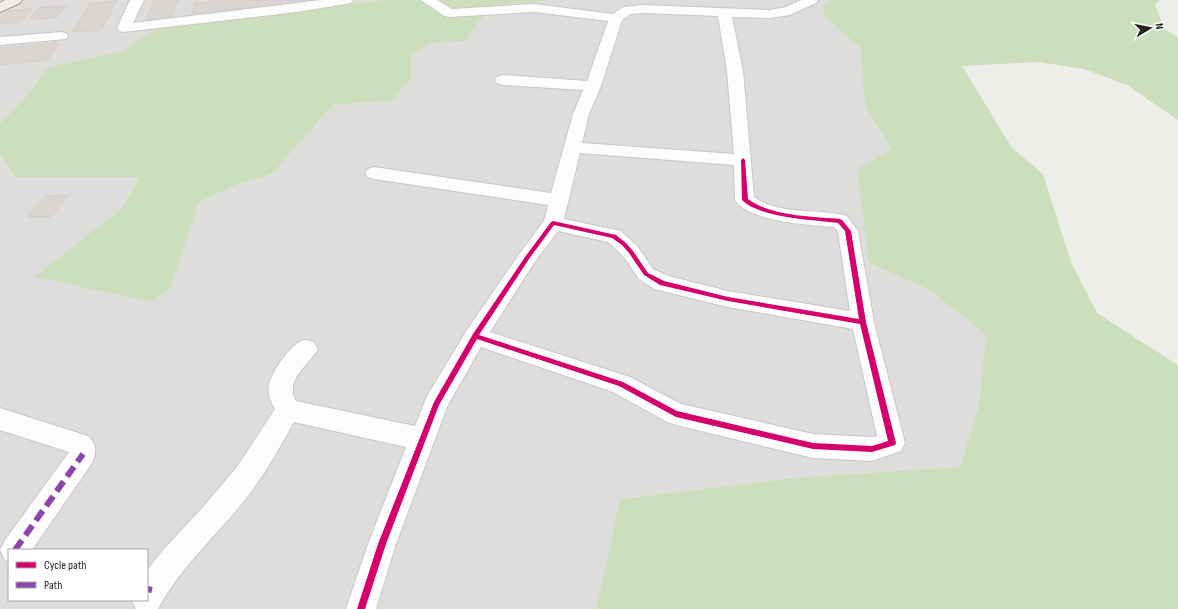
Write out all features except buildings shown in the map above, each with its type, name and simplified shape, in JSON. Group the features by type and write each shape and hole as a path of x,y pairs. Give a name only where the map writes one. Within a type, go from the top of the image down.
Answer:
{"main road":[{"path":"0,8 15,0"}],"street":[{"path":"137,0 124,28 297,8 346,0"},
{"path":"428,0 449,13 534,8 616,18"},
{"path":"362,609 382,544 436,404 475,336 527,258 553,223 581,114 593,86 616,18 628,10 643,9 756,15 780,13 798,7 811,0"},
{"path":"475,336 621,384 676,414 813,446 872,449 892,443 863,322 848,231 845,226 840,222 779,213 749,204 745,200 735,70 724,13"},
{"path":"0,41 62,36"},
{"path":"502,80 593,86"},
{"path":"572,147 634,153 743,160"},
{"path":"374,173 558,200"},
{"path":"553,223 614,236 631,252 646,274 662,283 728,299 863,322"},
{"path":"306,349 286,372 280,383 280,397 288,410 423,438"},
{"path":"148,595 173,560 248,476 288,410"},
{"path":"0,419 79,444 83,448 83,454 17,549"}],"shaded area":[{"path":"0,0 383,0 287,11 153,30 123,51 48,67 24,99 0,123"},
{"path":"550,0 830,0 823,5 824,16 860,48 865,106 891,149 869,263 931,291 986,335 979,404 960,467 802,477 620,499 596,609 0,609 0,154 15,177 139,176 122,208 35,277 152,302 170,289 199,202 234,186 272,174 333,105 392,101 411,79 411,54 433,43 466,41 489,5"}],"green space":[{"path":"383,0 549,1 490,5 466,41 433,43 411,54 411,79 392,101 333,105 272,174 234,186 199,202 170,289 152,302 34,277 122,208 139,177 15,177 0,154 0,123 24,99 48,67 123,51 153,30 287,11"},
{"path":"830,0 1161,0 1155,4 1164,29 1178,37 1178,120 1127,85 1084,69 1038,62 962,66 1012,148 1043,174 1071,262 1097,313 1178,365 1178,609 596,609 620,499 802,477 960,467 979,404 986,335 931,291 869,263 857,169 891,149 865,106 860,48 824,16 823,5"}],"marked path":[{"path":"16,549 83,454"},
{"path":"148,589 152,590"}],"cycle path":[{"path":"475,336 621,384 676,414 813,446 872,449 892,443 863,322 848,231 840,221 775,213 752,205 745,200 743,160"},
{"path":"361,609 382,544 436,404 475,336 527,258 553,223 614,236 631,252 646,274 662,283 728,299 863,322"}]}
